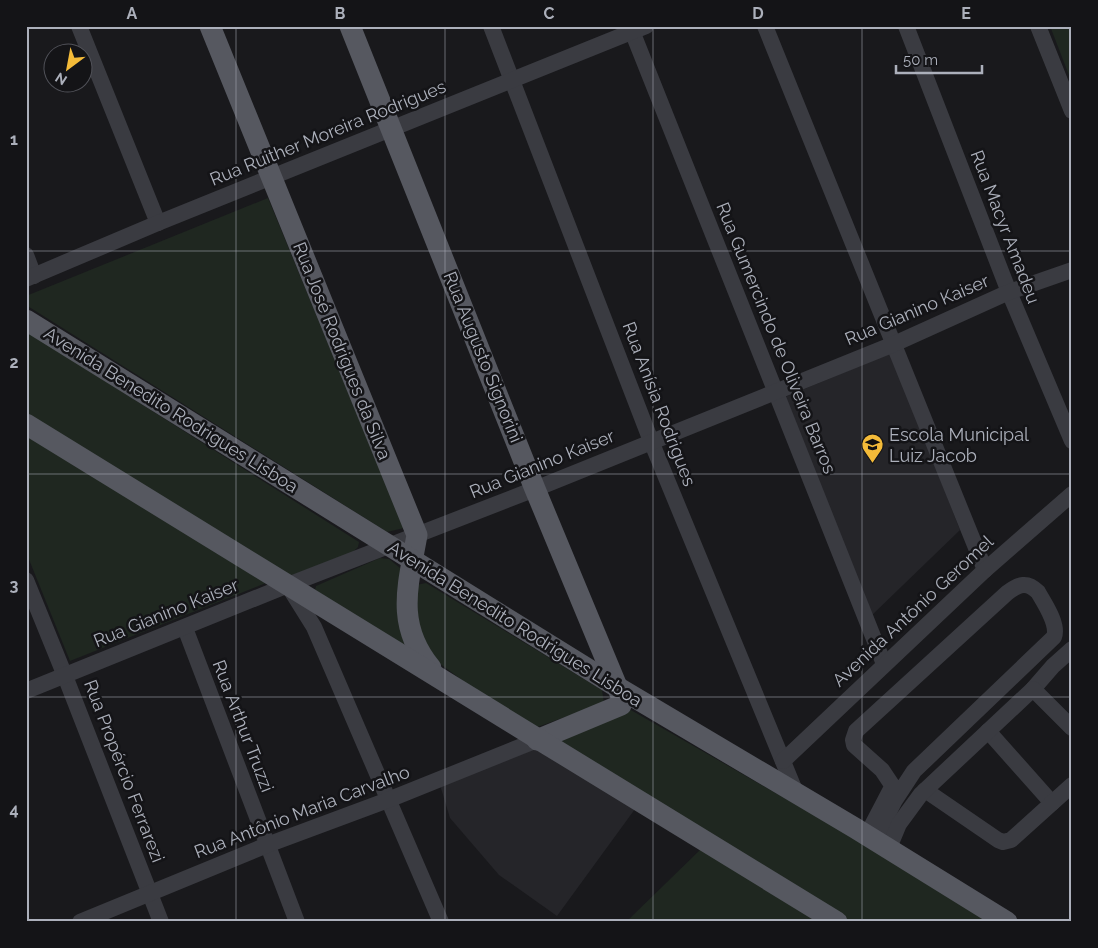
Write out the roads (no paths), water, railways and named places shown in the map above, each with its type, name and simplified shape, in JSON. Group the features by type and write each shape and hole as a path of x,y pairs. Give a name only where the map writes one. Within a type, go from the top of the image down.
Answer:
{"main road":[{"name":"Rua José Rodrigues da Silva","path":"210,26 417,535"},
{"name":"Rua Augusto Signorini","path":"350,26 535,489 617,687"},
{"name":"Avenida Benedito Rodrigues Lisboa","path":"26,320 617,687 878,842 1007,922"},
{"path":"26,424 332,611 537,740 838,922"},
{"path":"417,535 406,605 409,628 417,648 438,677"},
{"path":"537,740 621,705 621,696 617,687"}],"street":[{"path":"79,26 158,223"},
{"name":"Rua Anísia Rodrigues","path":"491,26 651,441 796,793"},
{"path":"765,26 985,570"},
{"name":"Rua Macyr Amadeu","path":"906,26 1008,292 1072,441"},
{"path":"1038,26 1072,111"},
{"name":"Rua Ruither Moreira Rodrigues","path":"30,277 158,223 393,130 636,28"},
{"name":"Rua Gumercindo de Oliveira Barros","path":"636,28 884,664"},
{"path":"26,255 30,277"},
{"name":"Rua Gianino Kaiser","path":"26,691 894,344 1008,292 1072,270"},
{"name":"Avenida Antônio Geromel","path":"783,761 985,570 1072,494"},
{"name":"Rua Propércio Ferrarezi","path":"26,580 161,922"},
{"path":"878,842 883,814 892,785 882,770 854,744 852,740 856,731 1007,593 1023,584 1034,588 1038,592 1054,624 1056,632 1054,637 924,760 883,814"},
{"path":"288,585 314,627 441,922"},
{"path":"314,627 320,616 332,611"},
{"name":"Rua Arthur Truzzi","path":"185,628 297,922"},
{"path":"878,842 899,824 923,792 1033,689 1072,649"},
{"path":"1033,689 1072,728"},
{"path":"988,731 1052,803"},
{"name":"Rua Antônio Maria Carvalho","path":"80,922 267,845 388,800 537,740"},
{"path":"923,792 1003,842 1011,840 1072,785"}],"place":[{"name":"Escola Municipal Luiz Jacob","path":"873,464"}]}
